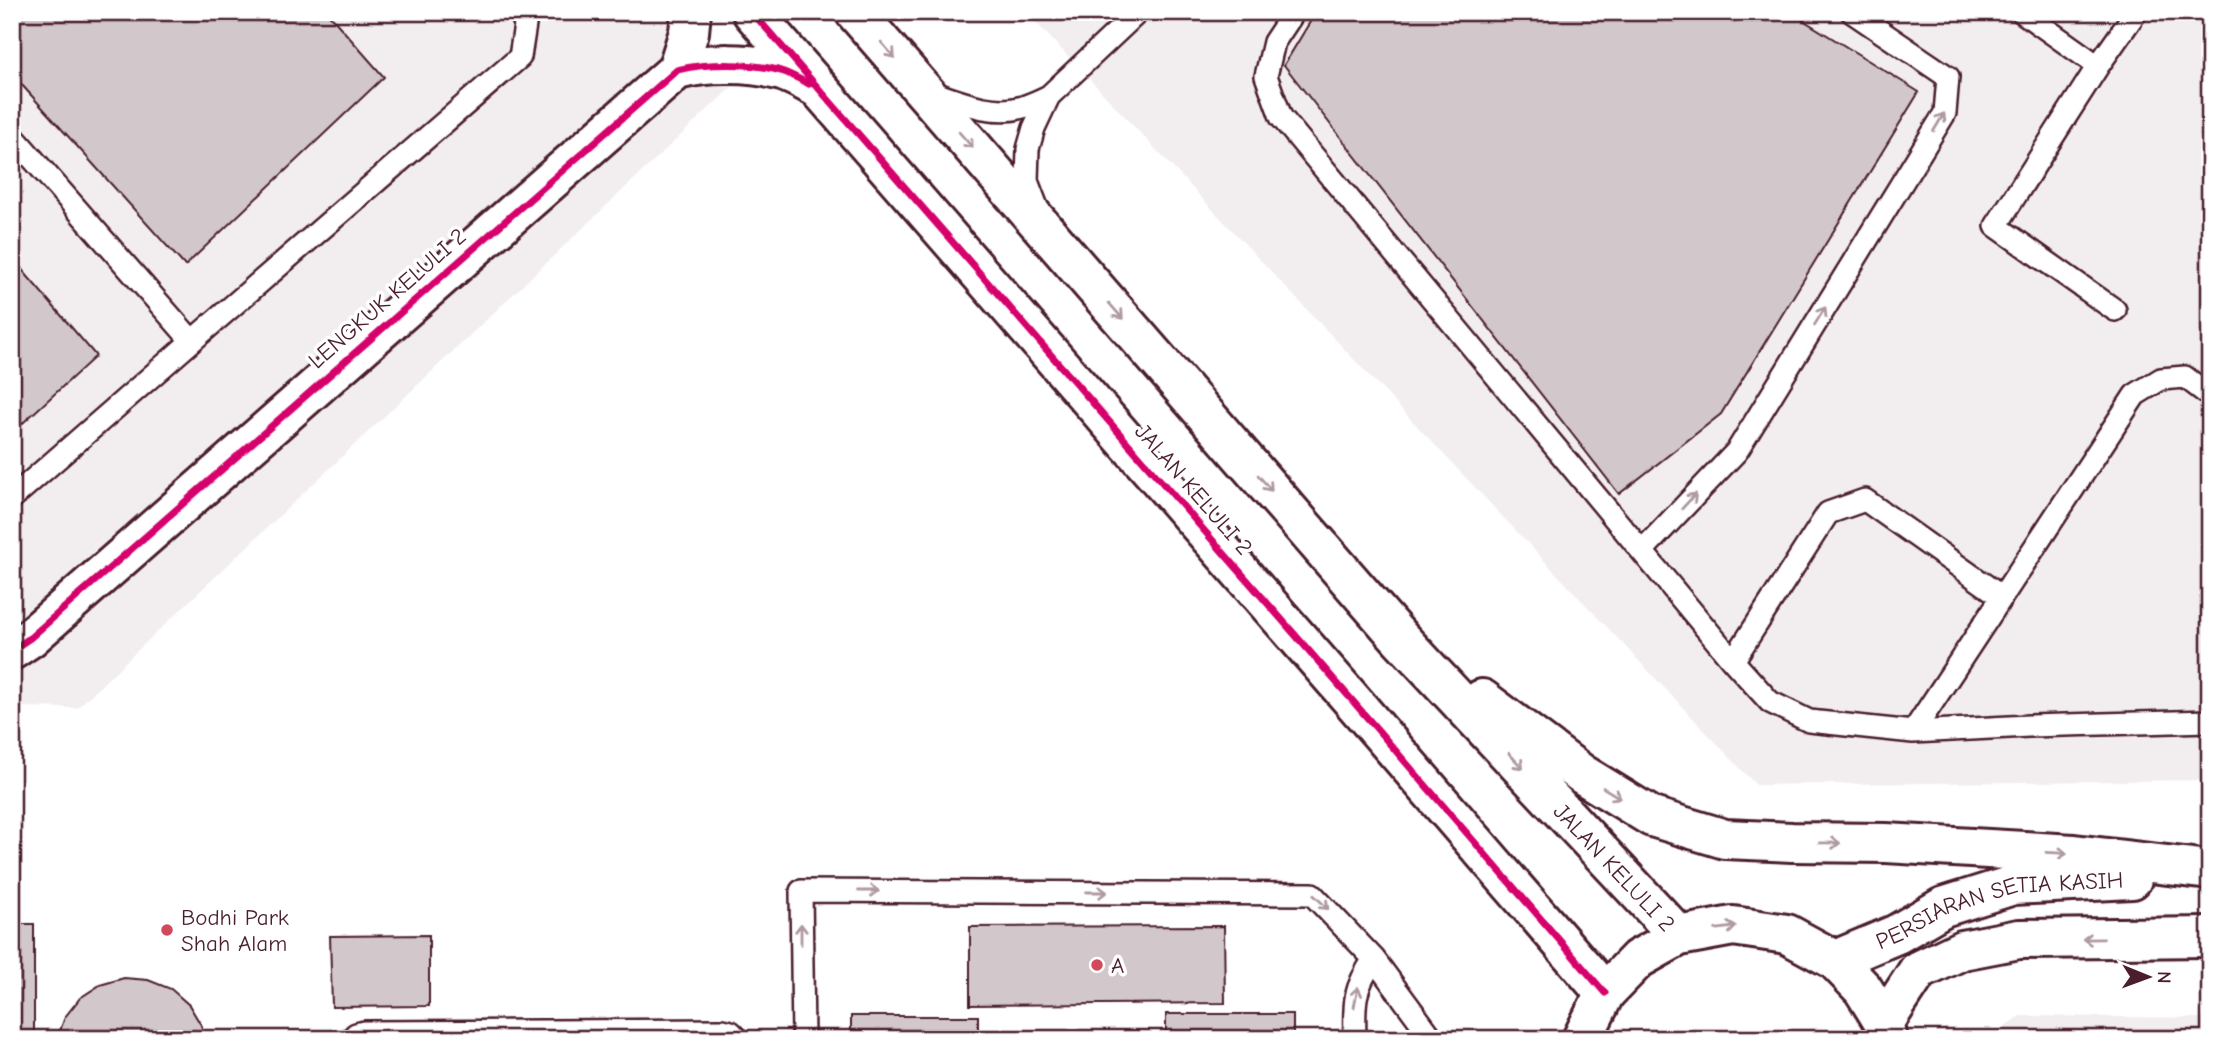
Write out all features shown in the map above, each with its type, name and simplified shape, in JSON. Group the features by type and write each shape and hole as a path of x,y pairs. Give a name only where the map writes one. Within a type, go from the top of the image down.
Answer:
{"street":[{"path":"677,70 689,32 691,12"},
{"name":"JALAN KELULI 2","path":"752,12 1605,993"},
{"name":"JALAN KELULI 2","path":"855,12 1399,637 1679,936"},
{"path":"677,70 692,66 770,69 785,72 818,88"},
{"name":"LENGKUK KELULI 2","path":"12,650 51,619 677,70"},
{"path":"1399,637 1581,774 1652,817 1725,839 2060,853 2210,870"},
{"name":"PERSIARAN SETIA KASIH","path":"1835,960 1897,934 1943,907 2013,885 2210,875"},
{"path":"1582,1039 1605,993 1638,959 1679,936 1733,926 1787,934 1835,960 1863,989 1886,1031"},
{"name":"PERSIARAN SETIA KASIH","path":"1886,1031 1918,971 1962,950 2019,939 2210,937"}],"lane":[{"path":"12,498 520,57 525,24 521,12"},
{"path":"922,88 968,105 994,109 1020,108 1049,96 1138,12"},
{"path":"1294,12 1274,43 1266,76 1281,117 1770,702 1809,721 1913,732 2210,721"},
{"path":"1643,551 1737,451 1945,113 1948,77 1852,12"},
{"path":"2022,12 2098,66"},
{"path":"2115,310 1996,226 2098,66 2136,12"},
{"path":"1048,233 1027,181 1028,149 1034,128 1049,96"},
{"path":"12,135 192,341"},
{"path":"1913,732 2135,395 2161,379 2185,377 2210,396"},
{"path":"1733,661 1828,513 1865,500 2002,597"},
{"path":"803,1039 801,891 1305,892 1317,898 1374,959 1433,1039"},
{"path":"1355,1039 1354,1003 1360,981 1374,959"},
{"path":"351,1039 364,1032 552,1035 723,1030 731,1032 737,1039"}],"shaded area":[{"path":"12,12 680,12 739,80 77,708 12,707"},
{"path":"1026,12 2210,12 2210,780 1756,785"},
{"path":"2020,1016 2210,1018 2210,1039 1985,1039"}],"building":[{"path":"12,12 327,12 384,77 185,266 12,74"},
{"path":"1316,12 1790,12 1919,92 1721,414 1619,494 1284,65"},
{"path":"12,258 96,356 12,433"},
{"path":"12,924 34,924 34,1039 12,1039"},
{"name":"A","path":"1224,926 1225,1003 970,1005 970,927"},
{"path":"429,935 429,1006 332,1007 330,936"},
{"path":"124,978 148,980 171,989 189,1005 201,1025 205,1039 57,1039 65,1017 80,998 100,985"},
{"path":"1166,1014 1293,1014 1293,1039 1166,1039"},
{"path":"851,1016 978,1016 978,1039 851,1039"}],"cycle path":[{"path":"752,12 1605,993"},
{"path":"12,650 30,638 677,70 716,65 759,66 784,72 809,84"}],"place":[{"name":"Bodhi Park Shah Alam","path":"167,930"},
{"name":"A","path":"1097,965"}]}
